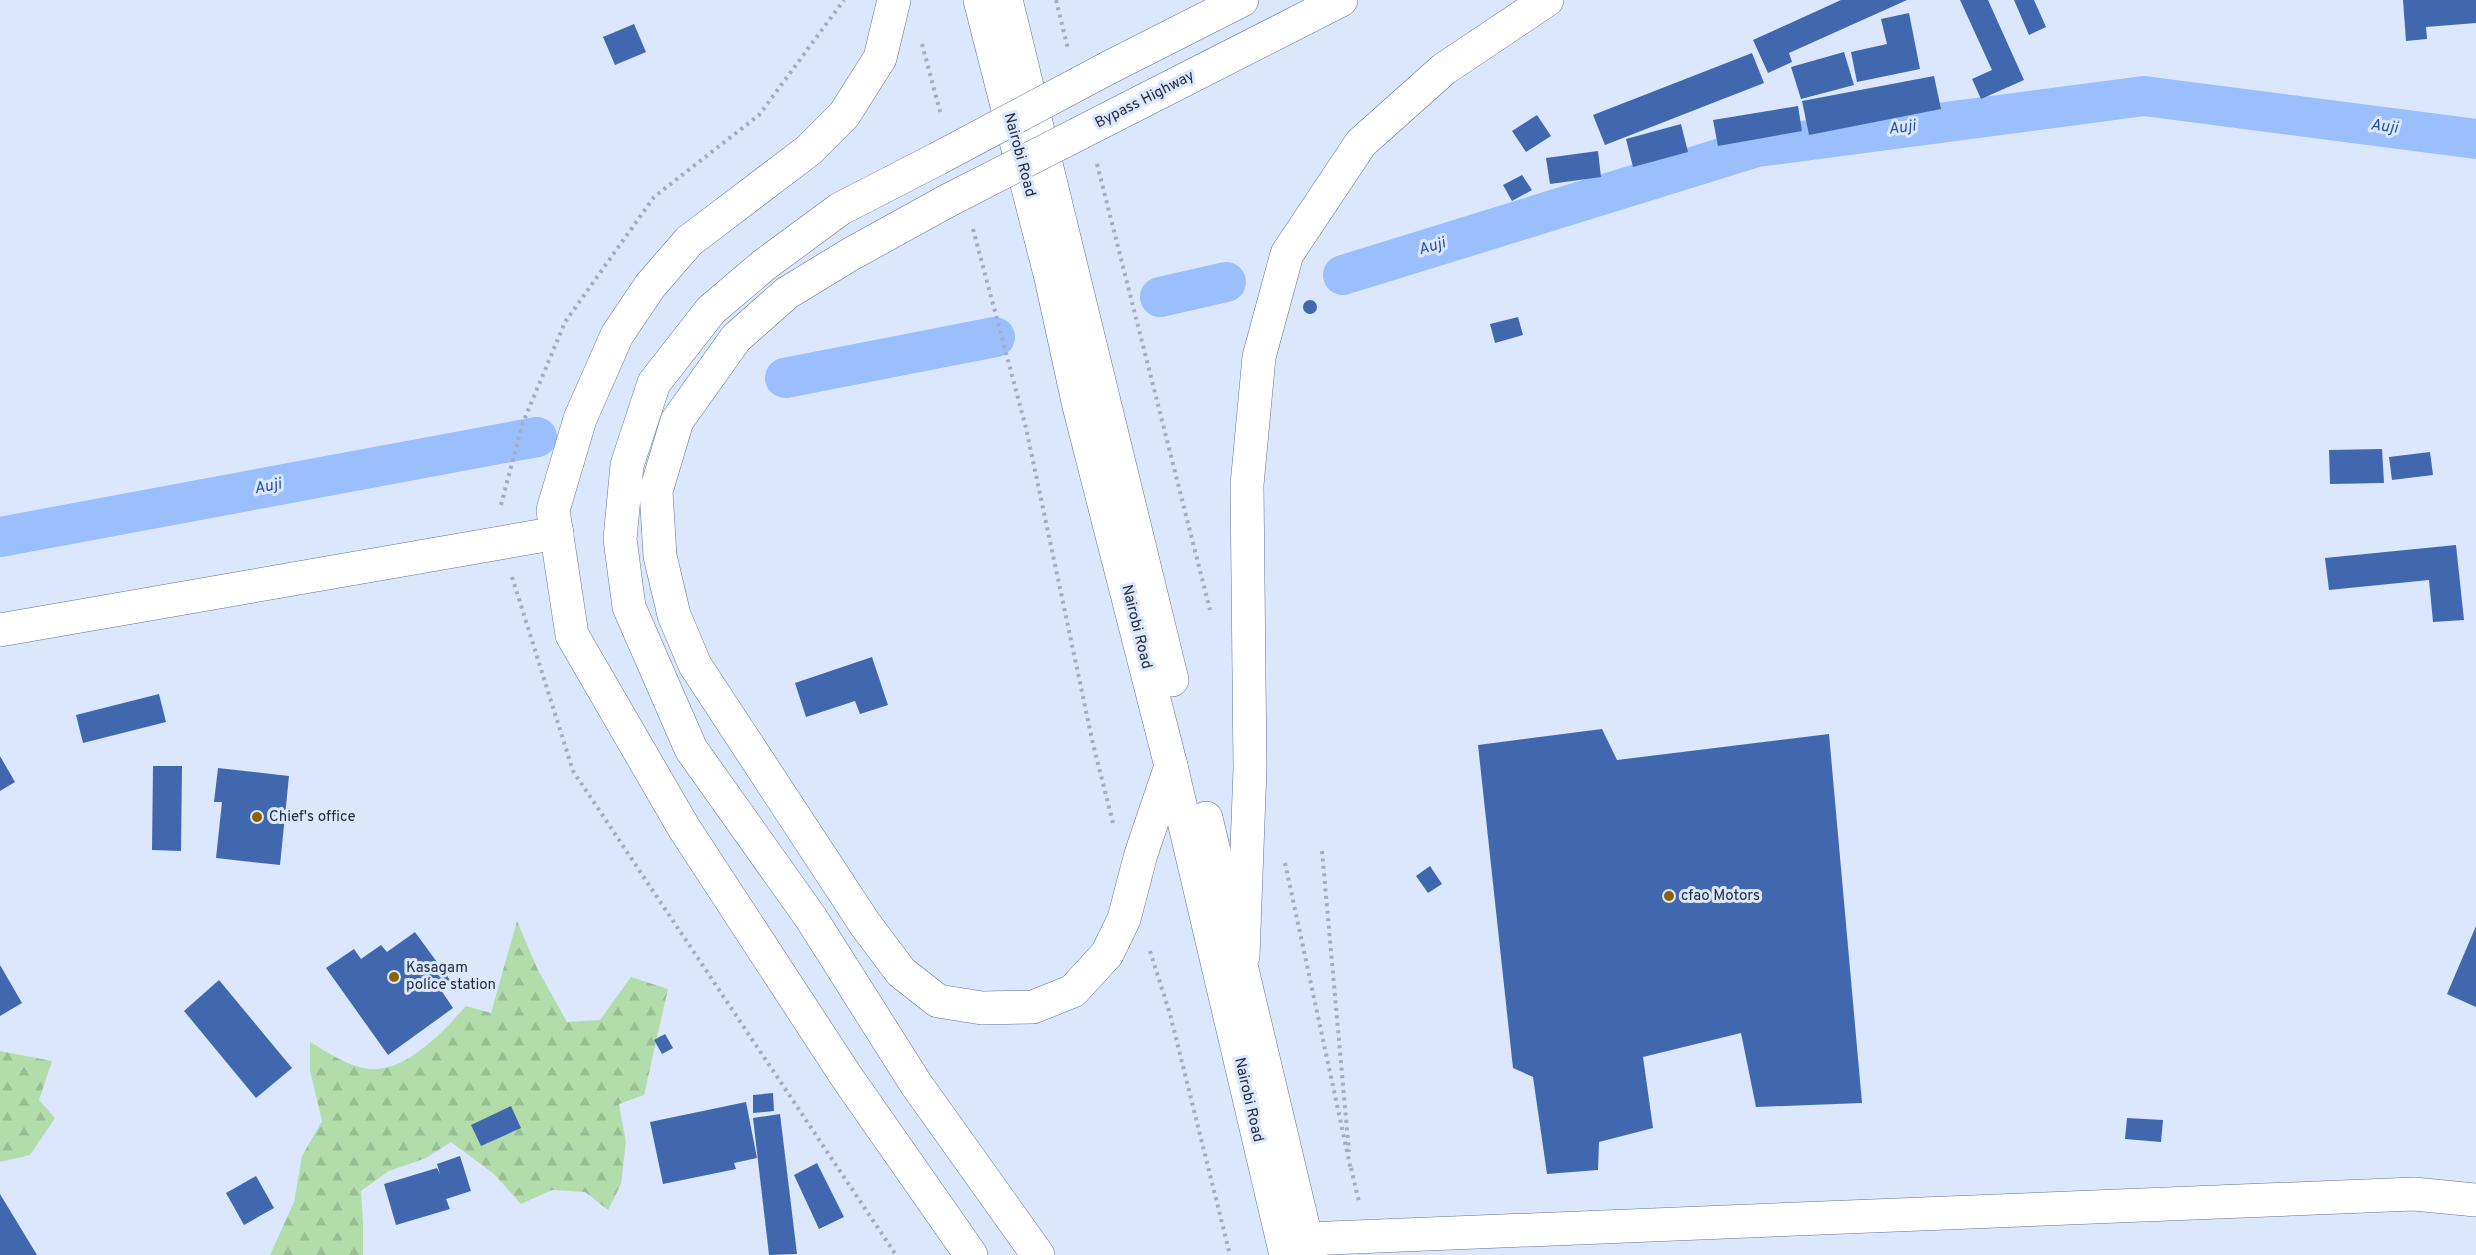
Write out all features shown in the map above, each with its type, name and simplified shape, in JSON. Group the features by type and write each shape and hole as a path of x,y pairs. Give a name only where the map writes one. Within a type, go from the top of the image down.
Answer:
{"main road":[{"path":"894,0 880,58 844,115 809,150 689,241 650,286 617,335 580,419 553,510 572,635 684,828 846,1076 971,1255"},
{"name":"Nairobi Road","path":"980,0 1051,278 1079,406 1171,766 1300,1250"},
{"name":"Nairobi Road","path":"1006,0 1243,969 1300,1250"},
{"path":"1038,1255 916,1084 811,918 691,749 629,607 620,539 627,465 654,383 711,310 764,265 840,209 1242,0"},
{"name":"Bypass Highway","path":"1171,766 1141,854 1124,919 1107,954 1073,991 1033,1007 982,1008 938,1001 901,972 866,924 695,665 674,615 660,556 656,491 677,421 736,338 787,293 948,200 1341,0"},
{"path":"1243,969 1250,768 1247,485 1259,357 1287,254 1360,143 1444,69 1547,0"},
{"path":"0,630 557,533"},
{"path":"1300,1250 1367,1236 2414,1194 2476,1200"}],"path":[{"path":"844,0 759,115 654,197 565,322 522,425 501,506 501,543 573,771 896,1255"},
{"path":"1056,0 1070,58"},
{"path":"919,34 944,123"},
{"path":"1096,162 1210,612"},
{"path":"972,224 1026,428 1093,744 1113,825"},
{"path":"1322,851 1351,1170"},
{"path":"1284,859 1367,1236"},
{"path":"1149,949 1170,1014 1230,1255"}],"green space":[{"path":"517,921 537,968 567,1022 600,1020 631,977 668,989 644,1095 619,1104 626,1142 621,1184 608,1210 585,1192 552,1190 521,1204 494,1174 451,1142 426,1158 389,1171 361,1191 363,1255 270,1255 294,1202 302,1156 322,1121 310,1071 310,1042 350,1064 378,1069 393,1066 421,1050 466,1006 491,1013"},
{"path":"0,1051 52,1061 39,1100 55,1118 30,1155 0,1162"}],"building":[{"path":"1841,0 1907,0 1789,53 1792,62 1768,73 1753,40"},
{"path":"1960,0 1988,0 2024,80 1981,99 1972,79 1992,70"},
{"path":"2014,0 2034,0 2046,27 2029,35"},
{"path":"2403,0 2476,0 2476,23 2426,27 2427,39 2406,41"},
{"path":"1909,13 1920,69 1857,82 1851,52 1887,44 1881,19"},
{"path":"634,24 646,52 615,65 603,37"},
{"path":"1844,52 1854,85 1801,99 1791,67"},
{"path":"1752,53 1764,83 1605,145 1593,115"},
{"path":"1934,76 1941,109 1809,135 1802,101"},
{"path":"1798,106 1802,131 1718,146 1713,120"},
{"path":"1537,115 1551,136 1526,152 1512,131"},
{"path":"1681,124 1688,152 1633,167 1626,139"},
{"path":"1598,151 1601,177 1550,184 1546,158"},
{"path":"1522,175 1532,190 1512,201 1503,185"},
{"path":"1310,300 1315,302 1317,307 1315,312 1310,314 1305,312 1303,307 1305,302"},
{"path":"1518,317 1523,335 1495,343 1490,324"},
{"path":"2382,449 2384,483 2330,484 2329,450"},
{"path":"2430,452 2433,475 2392,480 2389,457"},
{"path":"2456,545 2464,620 2433,622 2429,580 2329,590 2325,558"},
{"path":"872,657 888,705 860,714 855,701 806,717 795,683"},
{"path":"159,694 166,722 83,743 76,715"},
{"name":"cfao Motors","path":"1602,729 1617,760 1829,734 1862,1103 1756,1107 1741,1033 1643,1057 1653,1128 1599,1142 1598,1170 1547,1174 1533,1077 1513,1068 1478,745"},
{"path":"0,756 15,782 0,791"},
{"path":"153,766 182,766 181,851 152,850"},
{"path":"218,768 289,776 280,865 216,858 222,802 214,802"},
{"path":"1430,866 1442,884 1428,893 1416,876"},
{"path":"2476,926 2476,1007 2447,994"},
{"path":"415,932 450,980 439,987 453,1008 388,1055 326,968 354,949 361,959 381,945 387,952"},
{"path":"0,965 22,1003 0,1016"},
{"path":"219,980 292,1068 256,1098 184,1011"},
{"path":"665,1034 673,1048 662,1054 654,1040"},
{"path":"773,1093 774,1111 753,1113 753,1095"},
{"path":"746,1102 757,1158 734,1163 736,1169 663,1184 650,1122"},
{"path":"511,1106 521,1128 481,1146 471,1125"},
{"path":"780,1114 797,1254 769,1255 753,1118"},
{"path":"2127,1118 2163,1120 2161,1142 2125,1139"},
{"path":"460,1156 471,1191 446,1199 450,1209 396,1225 384,1184 437,1168 440,1174 437,1164"},
{"path":"817,1163 844,1217 819,1229 794,1175"},
{"path":"256,1176 274,1208 244,1225 226,1193"},
{"path":"0,1194 37,1255 0,1255"}],"waterway":[{"name":"Auji","path":"1343,275 1757,147 2144,96 2476,139"},
{"path":"1160,297 1226,282"},
{"path":"785,378 995,337"},
{"name":"Auji","path":"0,537 537,437"}],"place":[{"name":"Chief's office","path":"257,817"},
{"name":"cfao Motors","path":"1669,896"},
{"name":"Kasagam police station","path":"394,977"}]}
